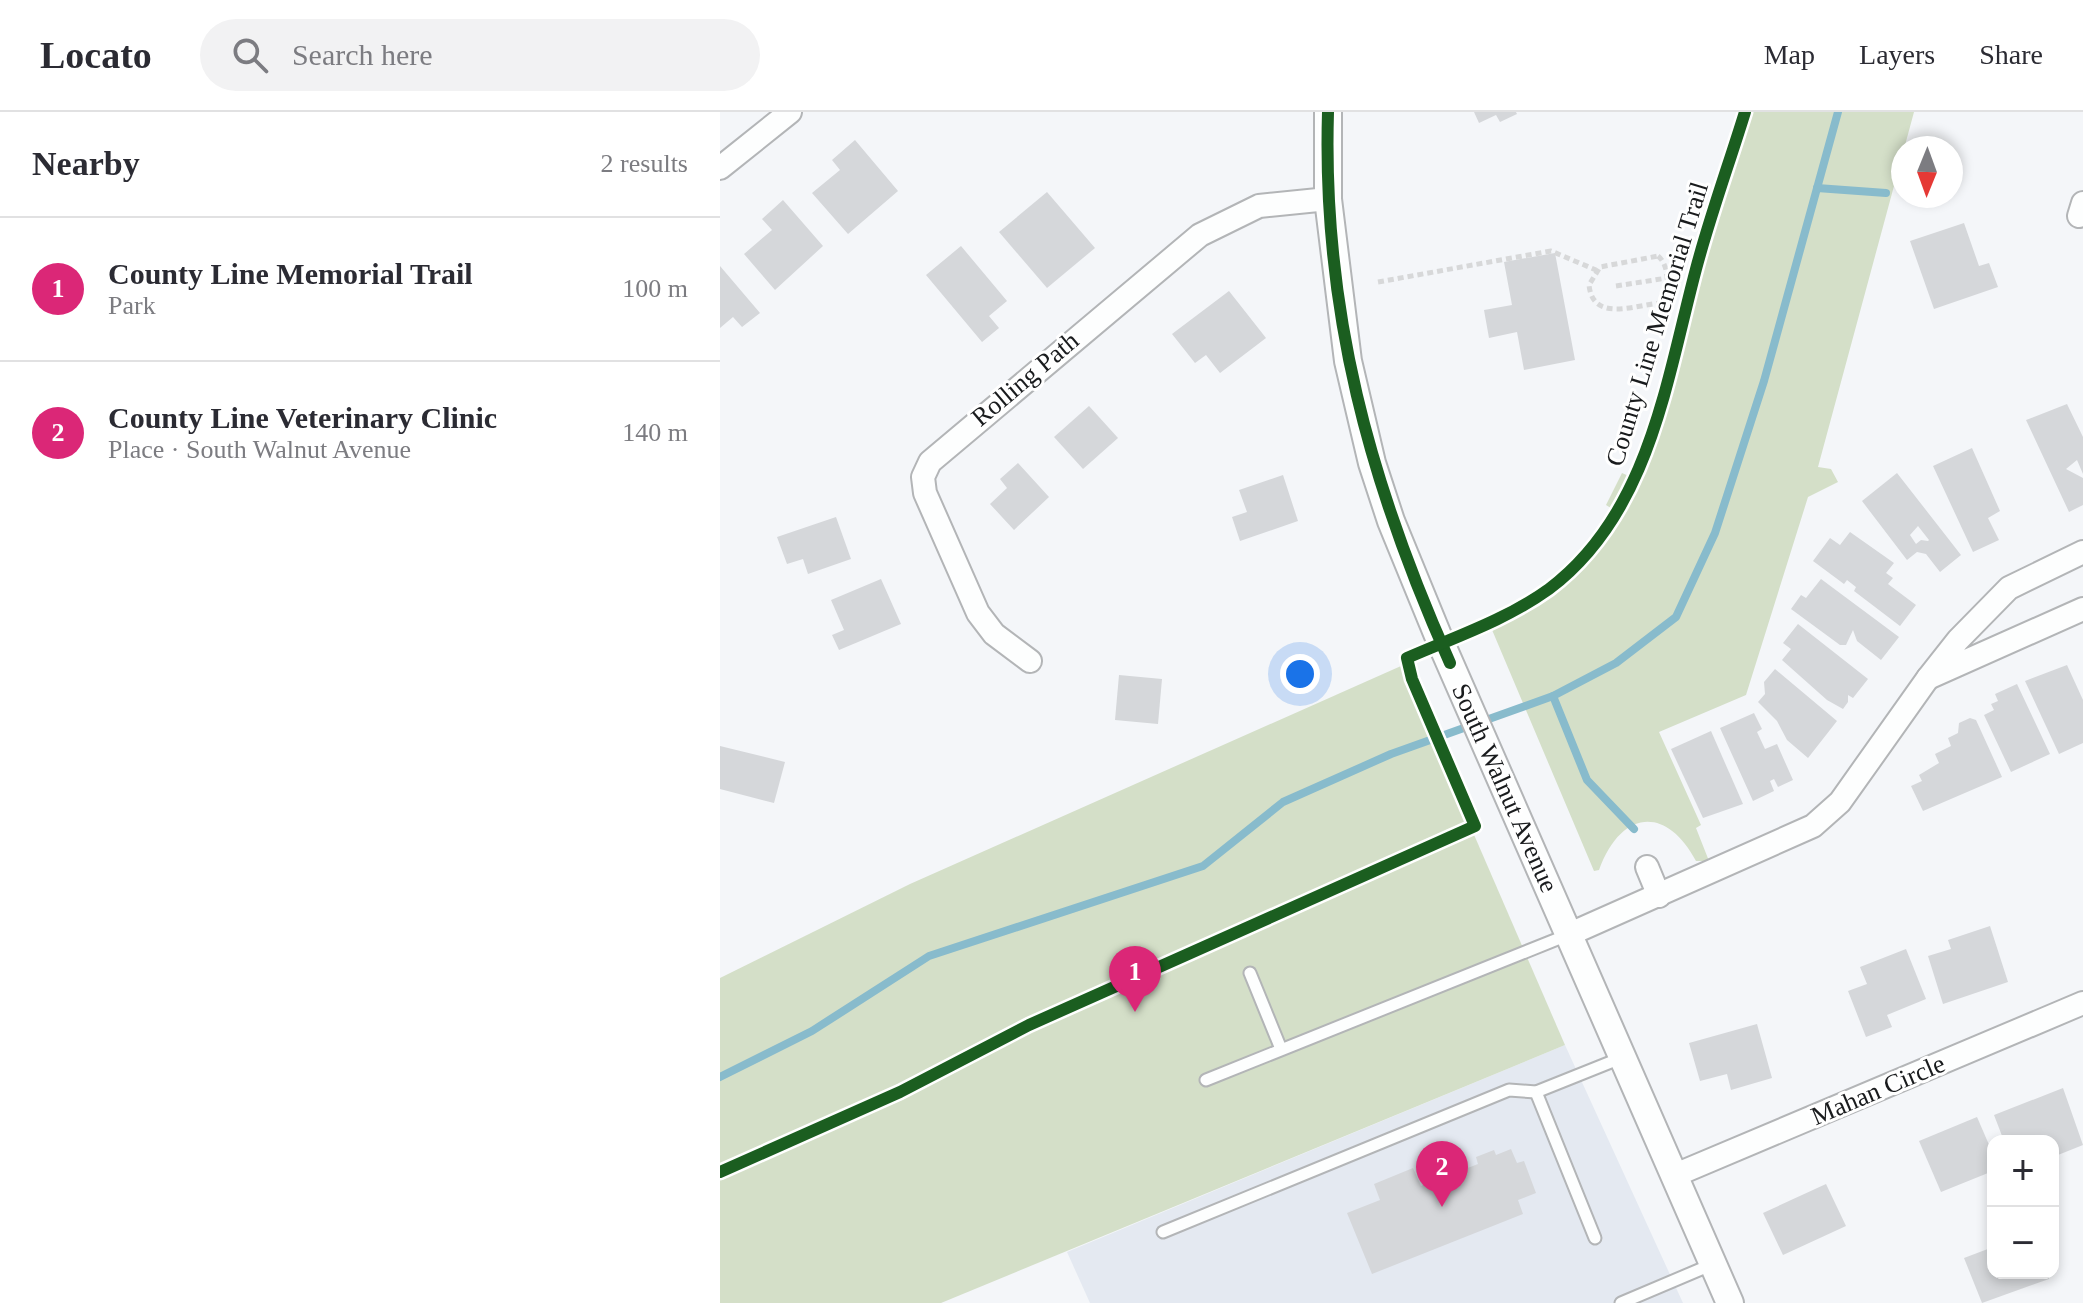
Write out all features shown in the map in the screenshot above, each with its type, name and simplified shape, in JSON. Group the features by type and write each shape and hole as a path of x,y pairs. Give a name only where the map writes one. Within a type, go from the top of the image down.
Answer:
{"street":[{"path":"720,168 790,112"},
{"name":"South Walnut Avenue","path":"1328,112 1328,199 1337,290 1359,415 1398,541 1730,1303"},
{"name":"Rolling Path","path":"1030,661 994,634 978,613 925,493 923,477 930,462 1200,235 1259,206 1328,199"},
{"path":"1570,934 1797,836 1827,815 1958,640 2009,588 2083,552"},
{"path":"1928,678 2083,609"},
{"path":"1647,867 1659,896"},
{"name":"Mahan Circle","path":"1673,1176 2083,1003"}],"lane":[{"path":"1206,1080 1570,934"},
{"path":"1250,973 1281,1049"},
{"path":"1163,1232 1509,1090 1536,1092 1621,1058"},
{"path":"1536,1092 1595,1238"},
{"path":"1621,1303 1714,1264"}],"path":[{"path":"1378,282 1551,251 1596,270"},
{"path":"1655,256 1665,264 1666,278 1662,303 1606,310 1591,295 1591,279 1603,265 1655,256"},
{"path":"1616,286 1666,278 1693,279"},
{"path":"1411,674 1475,826"}],"shaded area":[{"path":"1565,1045 1683,1303 1090,1303 1067,1252"}],"green space":[{"path":"1739,112 1914,112 1908,136 1891,136 1891,197 1818,467 1831,469 1838,482 1808,497 1746,695 1659,732 1701,825 1696,828 1709,861 1696,861 1671,830 1658,823 1644,822 1631,826 1619,835 1599,870 1594,871 1487,618 1558,573 1614,510 1606,505 1622,473 1631,477 1656,408 1703,227"},
{"path":"1401,666 1565,1045 941,1303 720,1303 720,978 910,884"}],"building":[{"path":"1474,112 1517,114 1500,122 1496,115 1479,123"},
{"path":"855,140 898,191 848,234 812,193 840,170 832,160"},
{"path":"1047,192 1095,248 1047,288 999,232"},
{"path":"783,200 823,246 775,290 744,254 772,230 762,219"},
{"path":"1964,223 1979,266 1989,263 1998,287 1934,309 1910,241"},
{"path":"961,246 1007,301 989,316 999,328 982,342 926,275"},
{"path":"1555,253 1575,360 1524,370 1517,332 1489,338 1484,310 1512,305 1504,262"},
{"path":"720,266 760,313 742,327 733,317 720,328"},
{"path":"1229,291 1266,338 1220,373 1206,355 1195,363 1172,334"},
{"path":"2067,404 2083,437 2083,474 2077,460 2066,469 2083,478 2083,505 2069,512 2026,420"},
{"path":"1089,406 1118,438 1083,469 1054,437"},
{"path":"1972,448 2000,511 1988,518 1999,540 1973,552 1933,466"},
{"path":"1018,463 1049,497 1014,530 990,504 1007,488 1000,479"},
{"path":"1897,473 1961,555 1940,572 1926,554 1917,552 1907,560 1862,501","holes":["1918,526 1929,540 1916,544 1910,535"]},
{"path":"1283,475 1298,521 1240,541 1232,517 1247,512 1239,490"},
{"path":"836,517 851,559 808,574 803,559 787,564 777,537"},
{"path":"1850,532 1894,563 1886,573 1893,578 1888,584 1916,605 1900,626 1854,591 1856,587 1847,580 1844,584 1813,561 1830,538 1840,545"},
{"path":"881,579 901,624 839,650 832,635 844,630 831,600"},
{"path":"1821,579 1899,637 1881,660 1857,641 1853,630 1846,645 1840,645 1791,609 1801,595 1806,598"},
{"path":"1798,624 1868,679 1853,698 1848,695 1843,709 1827,700 1782,660 1791,649 1783,643"},
{"path":"2067,665 2083,700 2083,743 2059,754 2025,681"},
{"path":"1775,669 1837,721 1808,758 1787,740 1777,721 1758,702 1765,694 1764,682"},
{"path":"1119,675 1162,679 1158,724 1115,720"},
{"path":"2017,684 2050,754 2011,772 1984,715 1994,710 1991,704 1998,701 1995,694"},
{"path":"1754,713 1762,729 1757,732 1765,749 1777,744 1793,780 1778,787 1774,779 1770,781 1774,791 1753,801 1720,728"},
{"path":"1970,718 1976,720 2002,777 1923,811 1911,786 1922,781 1919,775 1939,763 1935,754 1951,746 1948,738 1958,733 1959,723"},
{"path":"1711,731 1743,804 1703,818 1671,749"},
{"path":"720,746 785,762 774,803 720,789"},
{"path":"1990,926 2008,982 1943,1004 1928,956 1951,949 1948,940"},
{"path":"1906,949 1926,999 1887,1015 1892,1027 1866,1037 1848,991 1867,984 1860,967"},
{"path":"1757,1024 1772,1078 1731,1090 1727,1074 1700,1081 1689,1043"},
{"path":"2063,1088 2083,1145 2059,1155 2059,1135 2002,1135 1994,1115"},
{"path":"1977,1117 1987,1140 1987,1173 1941,1192 1919,1141"},
{"path":"1511,1149 1517,1163 1524,1161 1536,1193 1518,1200 1523,1214 1372,1274 1347,1213 1380,1200 1374,1184 1413,1168 1421,1186 1478,1164 1476,1157 1494,1150 1496,1155"},
{"path":"1826,1184 1846,1226 1783,1255 1763,1213"},
{"path":"1987,1249 1987,1279 2049,1279 1982,1303 1964,1258"}],"waterway":[{"path":"720,1077 812,1031 929,956 1203,866 1283,802 1391,754 1553,696 1616,663 1676,617 1715,533 1764,381 1838,112"},
{"path":"1817,188 1886,193"},
{"path":"1553,696 1587,780 1634,829"}],"cycle path":[{"path":"1328,112 1328,185 1333,256 1357,395 1396,529 1450,663"},
{"name":"County Line Memorial Trail","path":"720,1172 900,1092 1029,1025 1475,826 1412,679 1407,658 1533,600 1583,558 1610,523 1632,485 1649,443 1701,249 1745,112"}],"place":[{"name":"County Line Memorial Trail","path":"1135,1012"},
{"name":"County Line Veterinary Clinic","path":"1442,1207"}]}
